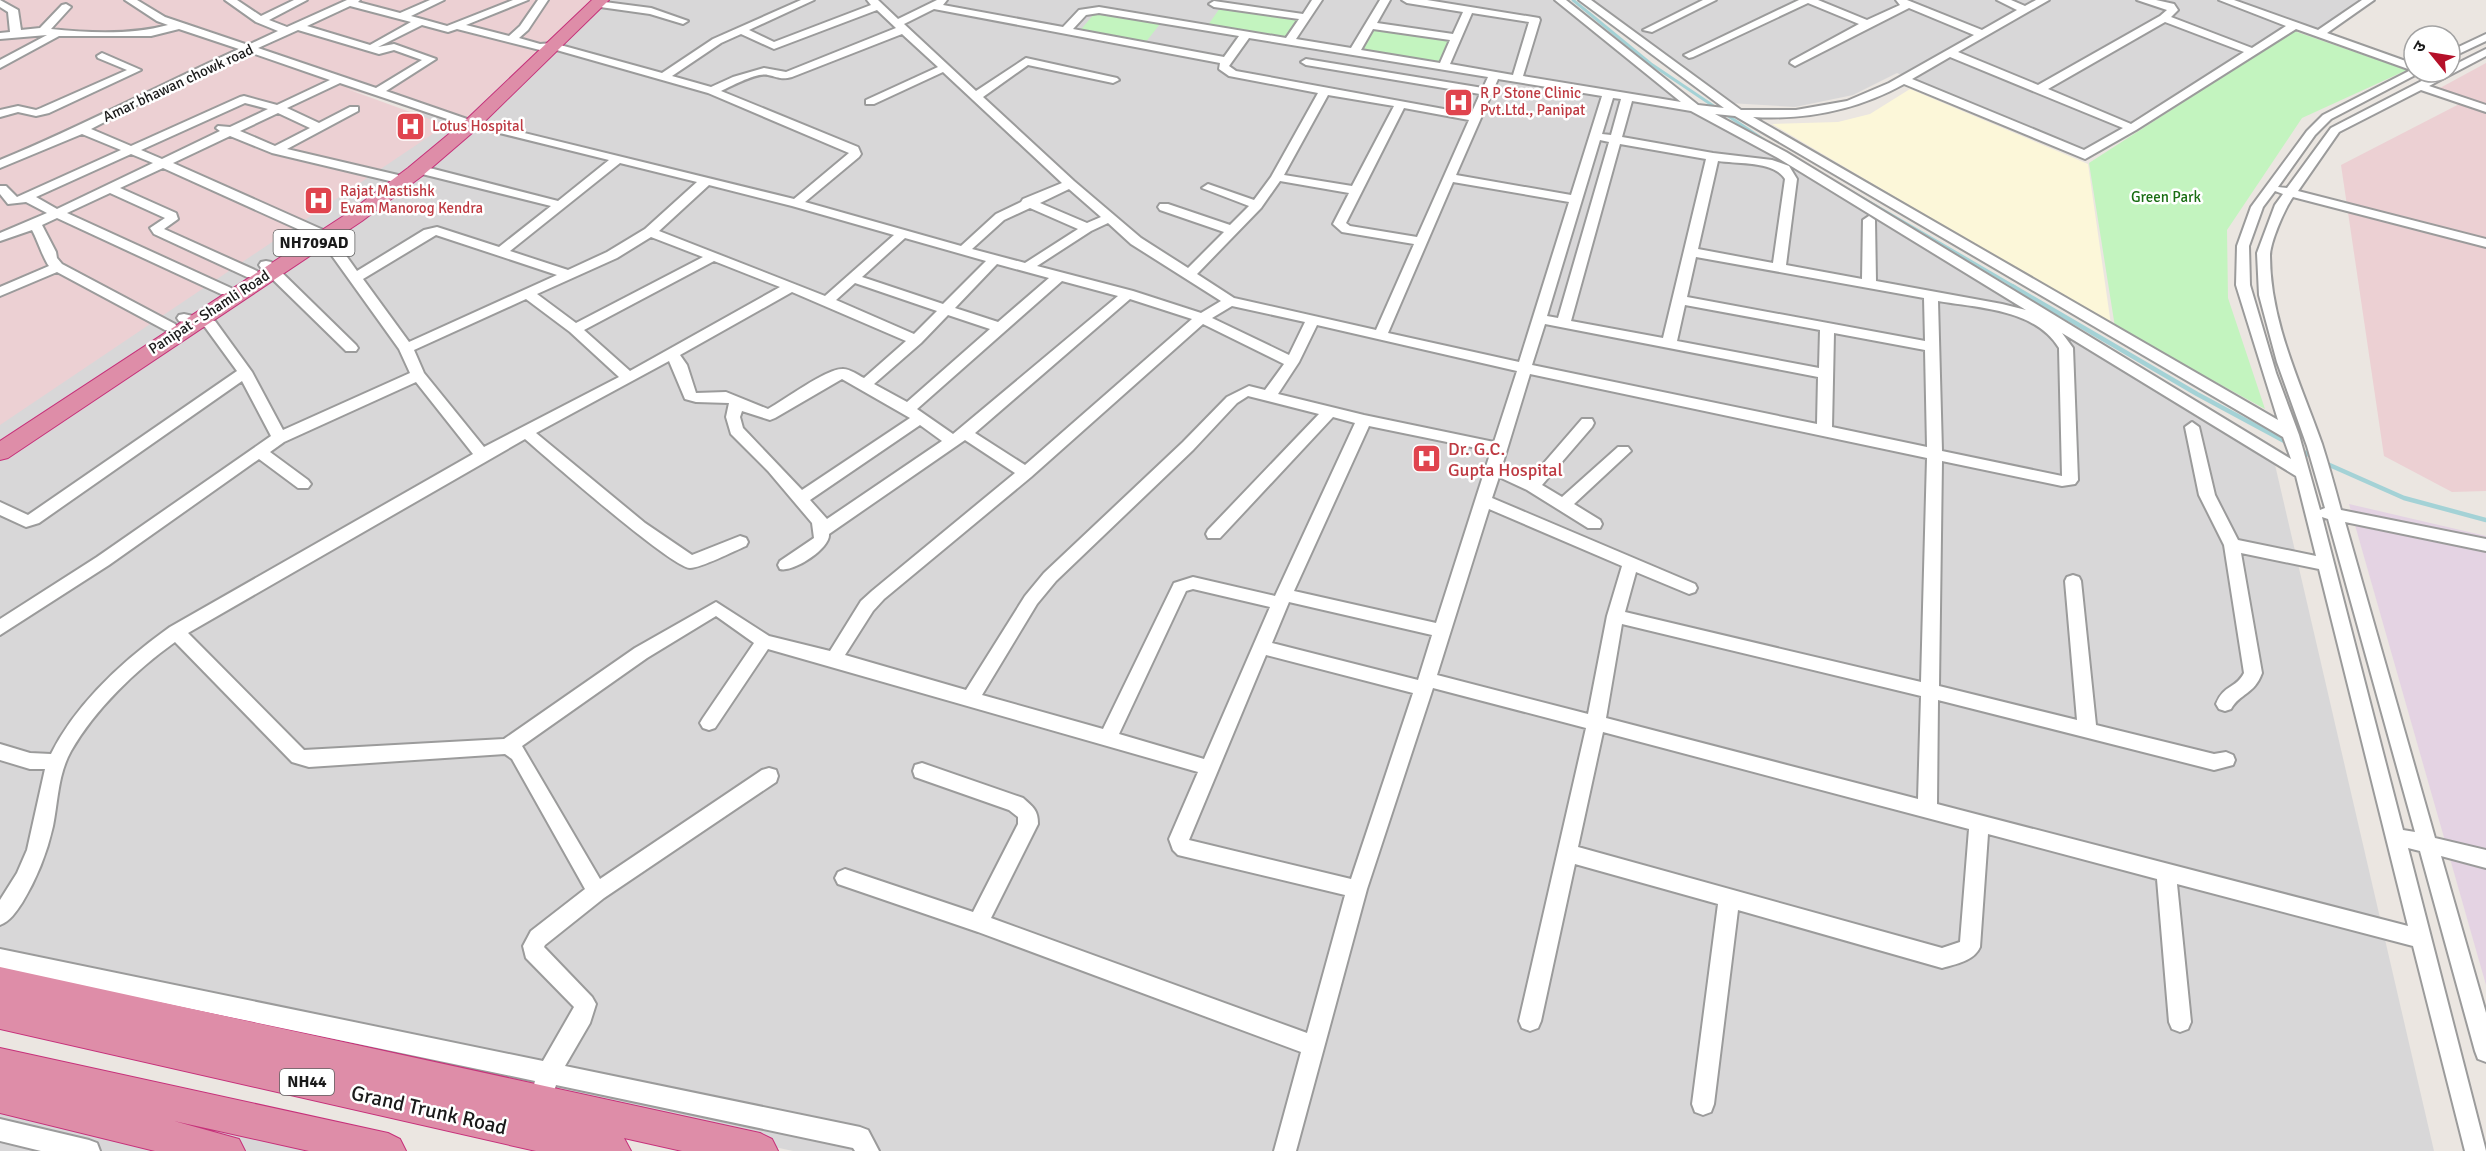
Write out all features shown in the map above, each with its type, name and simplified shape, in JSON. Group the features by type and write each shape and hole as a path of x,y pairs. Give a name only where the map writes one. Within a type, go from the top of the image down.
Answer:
{"highway":[{"name":"Panipat - Shamli Road","path":"0,439 321,234 418,169 596,1"},
{"name":"Panipat - Shamli Road","path":"321,234 468,122"},
{"name":"Panipat - Shamli Road","path":"0,452 226,291 264,270"},
{"path":"0,982 544,1087 760,1151"},
{"name":"Grand Trunk Road","path":"0,1013 613,1151"},
{"path":"0,1065 388,1151"},
{"path":"0,1096 227,1151"}],"street":[{"path":"230,0 260,20 382,51 395,47 431,59 377,92"},
{"path":"260,20 280,2 302,0"},
{"path":"402,16 439,0"},
{"path":"352,1 445,29 457,26 490,10 523,0"},
{"path":"511,40 524,28 543,0"},
{"path":"665,76 704,48 809,0"},
{"path":"712,91 764,71 769,70 783,76 788,75 901,26 945,0"},
{"path":"1289,41 1317,0"},
{"path":"1354,52 1385,0"},
{"path":"1407,0 1535,20 1517,79"},
{"path":"1560,0 1698,108 1791,161 2301,468"},
{"path":"1648,30 1711,0"},
{"path":"1689,56 1808,0 1867,24"},
{"path":"2002,0 2026,9"},
{"path":"1208,12 1246,34 1608,95 1732,113 1799,112 1862,100 1904,80 2044,0"},
{"path":"2040,89 2164,18 2173,10 2142,0"},
{"path":"2224,0 2402,65"},
{"path":"134,1 161,19 468,122 796,203 963,251 1128,294 1202,318 1292,362"},
{"name":"Amar bhawan chowk road","path":"0,164 81,129 156,91 352,1"},
{"path":"596,1 651,11 683,21"},
{"path":"2319,34 2362,1"},
{"path":"1591,2 1732,113 2292,435"},
{"path":"1795,63 1904,2 1982,34"},
{"path":"0,3 13,10 15,34"},
{"path":"740,30 774,46 875,3 1070,184 1136,241 1230,301 1525,368 2062,482 2070,480 2066,348 2061,338 2036,319 1931,296 1690,252"},
{"path":"1065,32 1080,12 1102,5 1305,18"},
{"path":"934,6 1226,61"},
{"path":"43,31 66,7"},
{"path":"1444,66 1469,9"},
{"path":"2164,18 2253,52"},
{"path":"368,48 420,22"},
{"path":"0,36 43,31 151,33 180,25"},
{"path":"1369,25 1458,38"},
{"path":"1904,80 2083,155 2132,128 2295,25"},
{"path":"457,26 665,76 712,91 854,150 855,154 796,203"},
{"path":"0,65 27,48 59,33"},
{"path":"1246,34 1226,61 1224,69 1233,74 1476,118"},
{"path":"2462,49 2486,37"},
{"path":"2462,64 2486,52"},
{"path":"1950,53 2132,128"},
{"path":"0,114 21,108 36,113 45,111 136,70 102,56"},
{"path":"975,97 1026,61 1113,80"},
{"path":"1306,62 1487,92"},
{"path":"870,102 945,67"},
{"path":"1380,336 1494,75"},
{"path":"2402,77 2327,117 2311,133 2257,207 2242,246 2243,285 2269,373 2292,435 2301,468 2476,1151"},
{"path":"0,237 35,224 340,79"},
{"path":"2424,84 2335,130 2281,205 2262,253 2266,295 2284,362 2315,446 2486,1051"},
{"path":"2420,86 2486,109"},
{"path":"1189,275 1257,205 1277,177 1325,90"},
{"path":"1285,1151 1357,890 1426,684 1608,95"},
{"path":"1563,323 1627,98"},
{"path":"2,189 12,201 27,197 244,99 277,108 318,127"},
{"path":"1401,104 1339,220 1341,227 1422,242"},
{"path":"276,150 354,109"},
{"path":"200,120 276,150 394,178"},
{"path":"81,129 226,190 321,234 406,348 418,375 482,455"},
{"path":"1594,136 1784,168 1790,173 1791,179 1779,268"},
{"path":"1669,344 1713,157"},
{"path":"501,252 618,159"},
{"path":"418,169 561,205"},
{"path":"1277,177 1355,190"},
{"path":"1450,178 1576,200"},
{"path":"406,348 612,255 650,232 705,182"},
{"path":"963,251 1000,217 1027,202 1070,184"},
{"path":"2271,187 2486,243"},
{"path":"110,188 173,217 156,228 158,231 264,270 351,348"},
{"path":"1208,188 1257,205"},
{"path":"27,197 56,213 226,291"},
{"path":"1027,202 1087,228"},
{"path":"1164,207 1232,230"},
{"path":"1026,268 1087,228 1109,218"},
{"path":"1869,220 1869,284"},
{"path":"35,224 50,252 50,259 57,267 184,321 210,324 245,372 279,438"},
{"path":"355,278 435,231 571,274"},
{"path":"650,232 789,288 828,300 916,340"},
{"path":"828,300 904,233"},
{"path":"575,329 714,256"},
{"path":"866,384 916,340 995,259"},
{"path":"0,292 57,267"},
{"path":"800,499 914,413 1000,328 1058,277"},
{"path":"852,278 944,311 1000,328"},
{"path":"0,916 19,890 32,864 57,762 71,735 82,720 138,663 176,632 482,455 629,378 789,288"},
{"path":"526,292 575,329 629,378"},
{"path":"823,530 959,437 1128,294"},
{"path":"1927,809 1935,454 1931,296"},
{"path":"1680,300 1934,347"},
{"path":"834,659 867,606 878,595 1026,473 1202,318 1230,301"},
{"path":"1540,319 1826,374"},
{"path":"1269,396 1292,362 1312,321"},
{"path":"1824,431 1827,327"},
{"path":"671,354 680,364 690,396 697,399 728,397 735,399 737,404 733,417 736,430 773,466 820,521 823,530 819,543 786,565"},
{"path":"0,508 22,519 33,519 245,372"},
{"path":"737,404 770,415 839,374 866,384 914,413 1026,473"},
{"path":"0,628 103,561 279,438 418,375"},
{"path":"969,700 1030,600 1050,577 1237,396 1249,391 1364,420 1500,448"},
{"path":"1214,534 1330,411"},
{"path":"1357,890 1185,849 1180,844 1180,832 1210,768 1282,599 1364,420"},
{"path":"1532,486 1587,423"},
{"path":"2192,427 2207,495 2232,545 2253,673 2246,687 2228,696 2225,704"},
{"path":"526,432 639,527 690,562 740,542"},
{"path":"258,451 303,484"},
{"path":"1562,506 1623,451"},
{"path":"1494,468 1532,486 1594,524"},
{"path":"1483,500 1689,588"},
{"path":"2311,510 2486,545"},
{"path":"2232,545 2325,564"},
{"path":"1530,1021 1596,722 1615,616 1631,563"},
{"path":"2073,581 2087,729"},
{"path":"1108,737 1180,587 1193,583 1442,631"},
{"path":"176,632 299,757 309,759 508,746 641,653 716,608 764,641 1108,737 1210,768"},
{"path":"1615,616 1930,690 2214,762 2226,760"},
{"path":"709,723 764,641"},
{"path":"1261,647 1596,722 2421,939"},
{"path":"508,746 519,754 597,892"},
{"path":"0,752 30,761 57,762"},
{"path":"922,771 1016,804 1028,814 1028,824 978,923"},
{"path":"544,1087 582,1016 585,1004 537,956 533,951 533,946 548,928 597,892 768,776"},
{"path":"1567,853 1942,958 1970,947 1979,824"},
{"path":"2395,836 2486,860"},
{"path":"2166,872 2180,1022"},
{"path":"845,878 978,923 1315,1047"},
{"path":"1702,1104 1729,898"},
{"path":"0,959 544,1087 860,1138 868,1151"},
{"path":"0,1130 89,1151"}],"shaded area":[{"path":"0,0 591,0 463,121 347,89 446,125 0,425"},
{"path":"577,0 1554,0 1570,14 1735,132 2012,296 2147,386 2273,456 2434,1151 793,1151 0,977 0,422"},
{"path":"1582,0 2359,0 2318,29 2293,21 2084,153 1897,73 1853,95 1795,107 1729,103"},
{"path":"2486,63 2486,491 2452,492 2384,456 2341,165 2469,99 2440,88 2447,84 2462,84 2462,76"},
{"path":"1910,89 2088,164 2111,325 1772,124 1838,122 1870,114"},
{"path":"2349,504 2486,536 2486,985"},
{"path":"0,1087 355,1151 0,1151"}],"green space":[{"path":"1220,8 1298,20 1286,37 1208,25"},
{"path":"1094,14 1160,24 1145,43 1078,33"},
{"path":"1375,29 1451,40 1440,62 1363,50"},
{"name":"Green Park","path":"2294,31 2402,68 2402,72 2302,118 2227,230 2228,298 2265,409 2115,327 2089,163"}],"waterway":[{"path":"1573,0 1651,64 1764,140"},
{"path":"1823,175 2015,287"},
{"path":"2012,286 2197,394 2288,443"},
{"path":"2298,449 2315,458"},
{"path":"2325,463 2404,498 2486,520"}],"place":[{"name":"R P Stone Clinic Pvt.Ltd., Panipat","path":"1459,102"},
{"name":"Lotus Hospital","path":"411,126"},
{"name":"Rajat Mastishk Evam Manorog Kendra","path":"319,200"},
{"name":"Dr. G.C. Gupta Hospital","path":"1427,459"}]}
